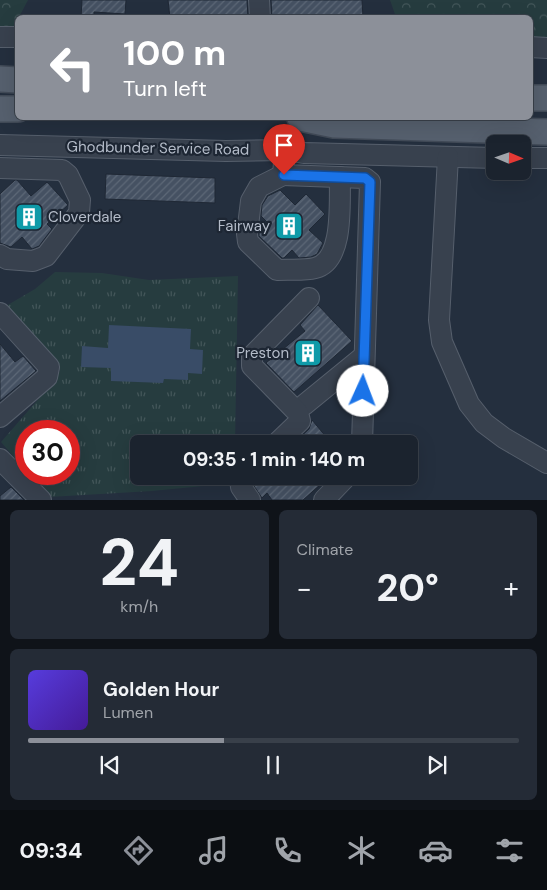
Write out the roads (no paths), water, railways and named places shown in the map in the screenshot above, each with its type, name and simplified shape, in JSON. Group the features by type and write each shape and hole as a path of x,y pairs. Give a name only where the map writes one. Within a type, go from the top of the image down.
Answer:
{"main road":[{"path":"0,79 15,80"},
{"path":"533,86 547,86"},
{"path":"533,98 547,98"},
{"path":"0,109 15,109"},
{"path":"533,117 547,117"},
{"path":"310,120 334,125 547,132"}],"street":[{"path":"259,0 260,15"},
{"path":"0,37 15,37"},
{"path":"533,47 547,48"},
{"name":"Ghodbunder Service Road","path":"0,145 226,151 284,150 304,153 486,158"},
{"path":"284,150 284,175"},
{"path":"448,156 439,320 442,342 469,404 484,423 504,438 547,463"},
{"path":"531,158 547,158"},
{"path":"0,168 62,170 68,175 80,200 78,213 46,256 33,261 7,259 0,255"},
{"path":"340,177 338,238 327,261 316,268 277,270 248,242 247,234 251,201 259,187 284,175 340,177 365,178 370,182 362,435"},
{"path":"285,435 300,421 298,413 252,366 252,356 308,298"},
{"path":"0,313 49,368 47,377 0,417"},
{"path":"304,404 364,356"},
{"path":"0,459 41,500"},
{"path":"241,485 250,500"},
{"path":"324,500 338,485"}],"water":[{"path":"109,325 191,329 190,349 203,350 202,374 188,373 188,380 164,379 163,383 111,381 111,368 81,367 82,346 108,348"}],"place":[{"name":"Cloverdale","path":"29,217"},
{"name":"Fairway","path":"289,226"},
{"name":"Preston","path":"308,353"}]}
